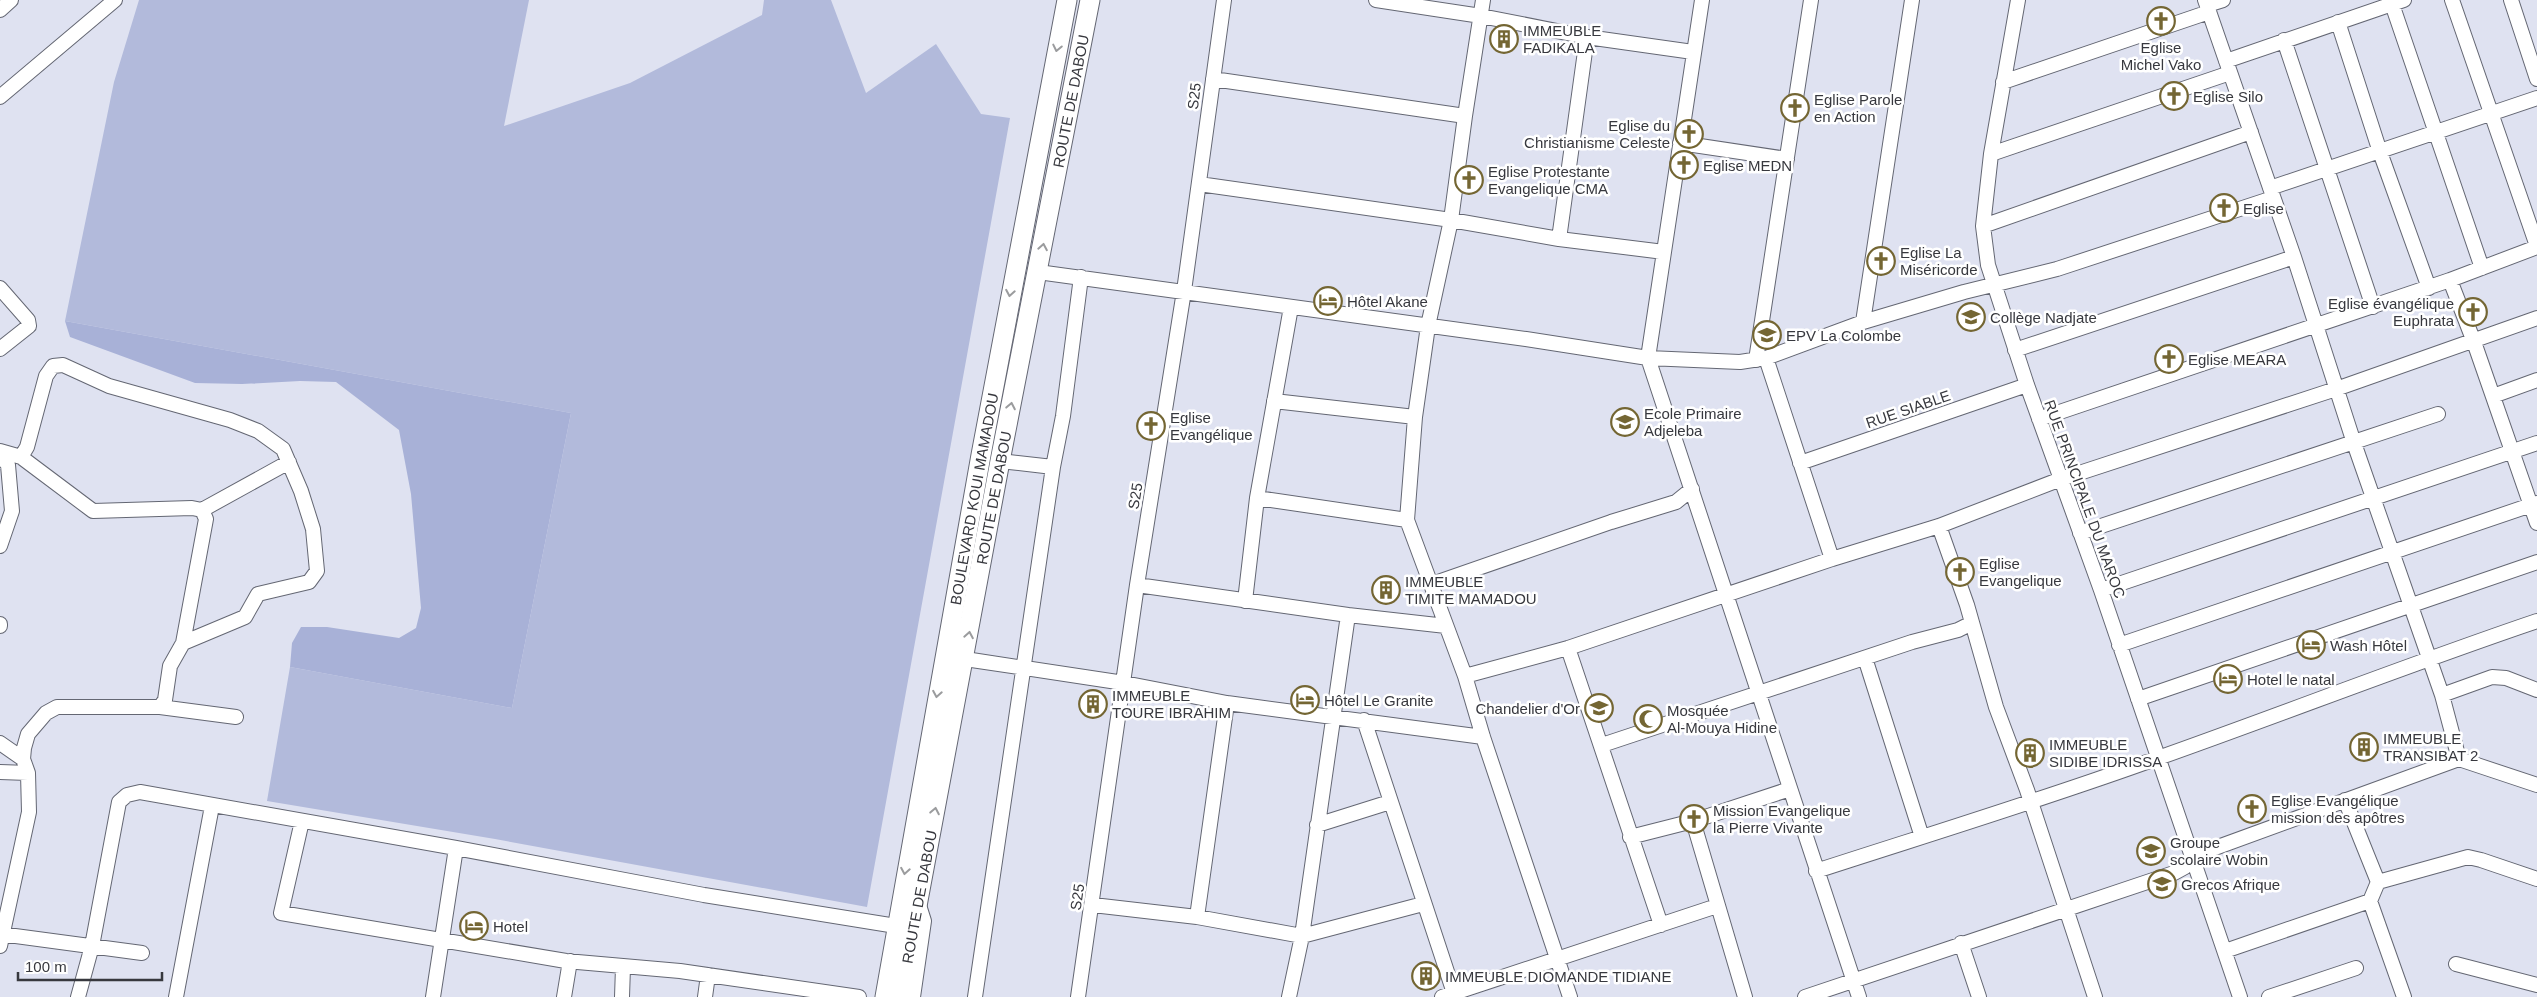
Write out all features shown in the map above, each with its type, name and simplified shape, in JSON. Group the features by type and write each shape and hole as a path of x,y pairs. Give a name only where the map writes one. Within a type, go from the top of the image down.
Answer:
{"main road":[{"name":"BOULEVARD KOUI MAMADOU","path":"885,997 896,926 1014,271 1067,0"},
{"name":"ROUTE DE DABOU","path":"900,997 1000,461 1090,0"}],"street":[{"path":"0,10 11,0"},
{"path":"0,97 115,0"},
{"name":"S25","path":"1078,997 1093,905 1137,585 1184,291 1224,0"},
{"path":"1376,0 1481,16 1587,37 1694,52"},
{"path":"1484,0 1464,116 1451,220 1428,326 1415,417 1406,520 1432,584 1465,676 1483,736 1570,997"},
{"path":"1702,0 1648,358 1859,997"},
{"path":"1811,0 1787,159 1761,359 1800,463 1832,559"},
{"path":"1863,322 1912,0"},
{"path":"2003,82 2222,0"},
{"path":"2039,419 2429,288 2537,246 2452,0"},
{"path":"2511,0 2537,79"},
{"name":"RUE PRINCIPALE DU MAROC","path":"2021,1 2003,82 1991,154 1983,226 1988,265 2027,385 2159,758 2240,997"},
{"path":"1991,154 2228,67 2284,40 2398,2 2435,134 2482,268"},
{"path":"2207,6 2294,257 2354,443 2412,605 2442,695 2459,759"},
{"path":"2338,22 2380,152 2429,288"},
{"path":"1559,239 1587,37"},
{"path":"2284,40 2372,307"},
{"path":"1213,79 1464,116"},
{"path":"1038,272 1184,291 1648,358 1725,362 1761,359 1863,322 1994,284 2057,270 2272,193 2326,170 2435,134 2491,112 2537,98"},
{"path":"1983,226 2251,132"},
{"path":"1680,142 1787,159"},
{"path":"1199,184 1451,220 1559,239 1664,252"},
{"path":"2015,350 2294,257"},
{"path":"975,997 1081,277"},
{"path":"2450,280 2474,342 2512,452 2534,504 2537,523"},
{"path":"0,288 28,320 28,326 0,349"},
{"path":"1244,601 1257,498 1291,307"},
{"path":"1465,676 1568,648 1832,559 1939,526 2061,479 2336,389 2474,342 2537,318"},
{"path":"21,456 27,447 46,376 53,366 63,365 109,386 230,420 258,431 283,449 290,462 313,529 317,571 309,582 258,594 245,617 183,643"},
{"path":"2493,396 2537,380"},
{"name":"RUE SIABLE","path":"1800,463 2027,385"},
{"path":"1274,401 1415,417"},
{"path":"2080,533 2438,414"},
{"path":"2100,590 2537,443"},
{"path":"0,451 21,456 93,511 192,508 202,510 290,462"},
{"path":"0,456 8,465 12,511 0,546"},
{"path":"1000,461 1052,468"},
{"path":"1432,584 1611,522 1676,502 1692,489"},
{"path":"1257,498 1406,520"},
{"path":"2119,645 2534,504"},
{"path":"160,707 166,700 170,666 183,643 206,519 202,510"},
{"path":"1939,526 1972,623 1996,707 2031,802 2095,997"},
{"path":"2138,699 2537,562"},
{"path":"1137,585 1348,615 1446,626"},
{"path":"1289,997 1302,936 1348,615"},
{"path":"1816,871 2031,802 2159,758 2429,658 2537,622"},
{"path":"1602,744 1865,658 1958,630 1972,623"},
{"path":"1568,648 1602,744 1630,837 1661,925"},
{"path":"1865,658 1922,837"},
{"path":"964,659 1124,683 1227,704 1483,736"},
{"path":"2442,695 2492,677 2506,678 2537,690"},
{"path":"1197,917 1227,704"},
{"path":"142,953 92,946 1,939 29,812 28,773 23,759 28,734 46,713 57,707 145,705 236,717"},
{"path":"1364,720 1423,904 1448,995 1717,906"},
{"path":"0,743 23,759"},
{"path":"1805,997 2065,908 2174,874 2185,867 2193,856 2459,759 2537,785"},
{"path":"0,772 28,773"},
{"path":"1630,837 1693,821 1790,789"},
{"path":"78,997 92,946 119,802 127,795 140,792 456,848 704,895 882,926 896,926"},
{"path":"2345,800 2378,882 2370,901 2404,997"},
{"path":"1317,825 1390,802"},
{"path":"176,997 212,806"},
{"path":"302,821 281,913 570,961 708,975 778,992 858,997"},
{"path":"1693,821 1717,906 1746,997"},
{"path":"433,997 456,848"},
{"path":"2378,882 2468,857 2537,880"},
{"path":"2225,951 2370,901"},
{"path":"913,997 924,921 918,902"},
{"path":"1093,905 1197,917 1302,936 1423,904"},
{"path":"1961,943 1979,997"},
{"path":"564,997 570,961"},
{"path":"2456,964 2537,985"},
{"path":"622,997 623,967"},
{"path":"2269,997 2356,968"},
{"path":"705,997 708,975"}],"shaded area":[{"path":"139,0 529,0 504,126 630,83 762,15 764,0 831,0 866,93 936,44 981,114 1010,118 867,907 495,839 267,801 290,667 512,708 571,413 65,321 114,82"},
{"path":"65,321 571,413 512,708 290,667 292,643 301,627 327,627 399,638 416,628 421,608 411,494 399,430 336,382 195,383 70,337"}],"place":[{"name":"Eglise Michel Vako","path":"2161,21"},
{"name":"IMMEUBLE FADIKALA","path":"1504,39"},
{"name":"Eglise Silo","path":"2174,96"},
{"name":"Eglise Parole en Action","path":"1795,108"},
{"name":"Eglise du Christianisme Celeste","path":"1689,134"},
{"name":"Eglise MEDN","path":"1684,165"},
{"name":"Eglise Protestante Evangelique CMA","path":"1469,180"},
{"name":"Eglise","path":"2224,208"},
{"name":"Eglise La Miséricorde","path":"1881,261"},
{"name":"Hôtel Akane","path":"1328,301"},
{"name":"Eglise évangélique Euphrata","path":"2473,312"},
{"name":"Collège Nadjate","path":"1971,317"},
{"name":"EPV La Colombe","path":"1767,335"},
{"name":"Eglise MEARA","path":"2169,359"},
{"name":"Ecole Primaire Adjeleba","path":"1625,422"},
{"name":"Eglise Evangélique","path":"1151,426"},
{"name":"Eglise Evangelique","path":"1960,572"},
{"name":"IMMEUBLE TIMITE MAMADOU","path":"1386,590"},
{"name":"Wash Hôtel","path":"2311,645"},
{"name":"Hotel le natal","path":"2228,679"},
{"name":"Hôtel Le Granite","path":"1305,700"},
{"name":"IMMEUBLE TOURE IBRAHIM","path":"1093,704"},
{"name":"Chandelier d'Or","path":"1599,708"},
{"name":"Mosquée Al-Mouya Hidine","path":"1648,719"},
{"name":"IMMEUBLE TRANSIBAT 2","path":"2364,747"},
{"name":"IMMEUBLE SIDIBE IDRISSA","path":"2030,753"},
{"name":"Eglise Evangélique mission des apôtres","path":"2252,809"},
{"name":"Mission Evangelique la Pierre Vivante","path":"1694,819"},
{"name":"Groupe scolaire Wobin","path":"2151,851"},
{"name":"Grecos Afrique","path":"2162,884"},
{"name":"Hotel","path":"474,926"},
{"name":"IMMEUBLE DIOMANDE TIDIANE","path":"1426,976"}]}
